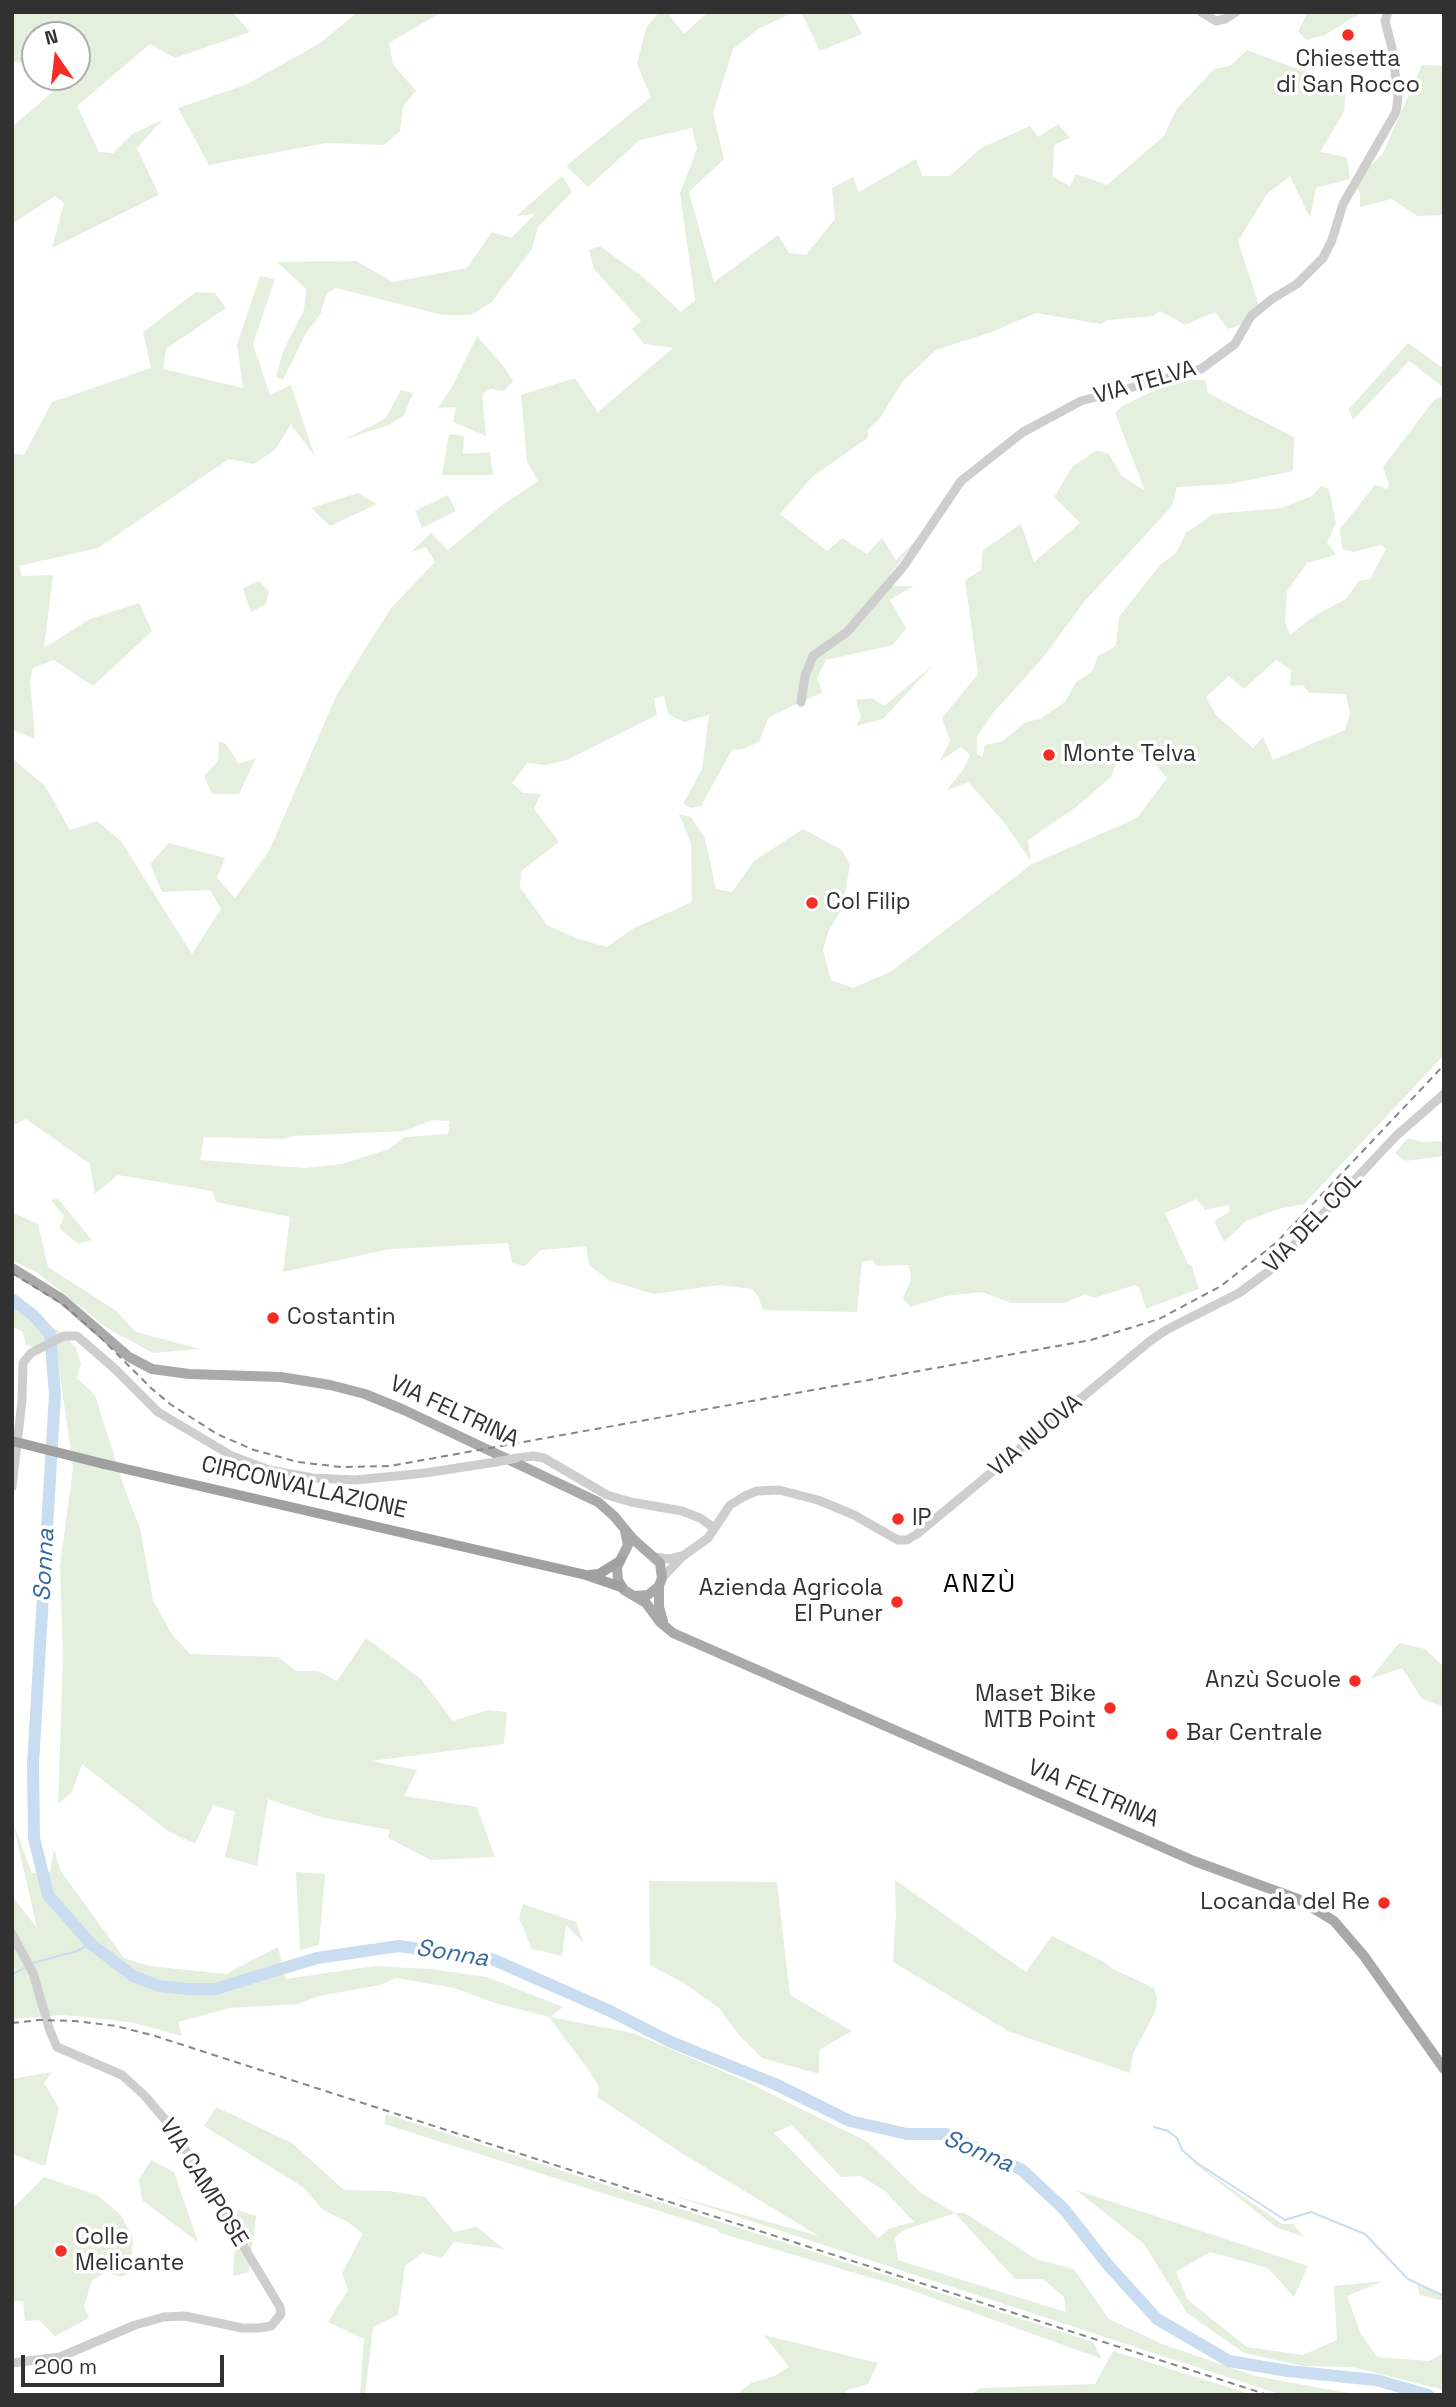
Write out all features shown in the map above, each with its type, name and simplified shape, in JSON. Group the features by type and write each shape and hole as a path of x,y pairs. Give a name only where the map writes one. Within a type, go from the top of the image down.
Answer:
{"highway":[{"name":"CIRCONVALLAZIONE","path":"12,1441 586,1576 621,1587"},
{"path":"586,1576 599,1574 622,1558"}],"main road":[{"name":"VIA FELTRINA","path":"12,1268 49,1290 121,1351 143,1365 175,1373 281,1377 330,1385 381,1399 598,1502 652,1555"},
{"path":"621,1587 617,1574 628,1545 625,1531"},
{"path":"622,1558 636,1550 652,1555 660,1563 659,1607 668,1629"},
{"path":"635,1596 648,1595 660,1582"},
{"name":"VIA FELTRINA","path":"621,1587 646,1603 668,1629 694,1643 869,1717 1194,1861 1298,1899 1334,1921 1364,1956 1444,2069"}],"street":[{"path":"1201,12 1216,21 1236,12"},
{"name":"VIA TELVA","path":"801,702 805,676 813,656 847,632 903,567 961,481 1023,432 1081,401 1201,369 1235,344 1251,316 1297,284 1323,258 1332,240 1343,204 1396,112 1398,97 1392,48 1385,21 1388,12"},
{"name":"VIA DEL COL","path":"1166,1331 1238,1293 1269,1271 1397,1135 1444,1094"},
{"name":"VIA NUOVA","path":"714,1528 722,1514 740,1498 757,1491 779,1490 836,1506 904,1541 928,1527 1058,1417 1166,1331"},
{"path":"12,1486 22,1409 23,1363 31,1353 64,1336 77,1336 158,1412 233,1456 269,1470 313,1478 356,1480 425,1473 533,1456 544,1458 607,1495 682,1511 700,1518 714,1528 702,1543 683,1556 660,1582"},
{"path":"652,1555 669,1559 683,1556"},
{"name":"VIA CAMPOSE","path":"12,1934 33,1973 57,2047 122,2075 145,2096 173,2129 280,2307 281,2314 271,2326 242,2328 185,2316 164,2317 135,2325 60,2357 12,2363"}],"green space":[{"path":"12,12 236,12 235,15 250,32 175,58 150,44 77,106 99,152 113,153 132,134 162,120 137,148 159,195 52,248 64,203 55,196 12,224 12,127 53,91 91,91 91,21 21,21 21,63 12,61"},
{"path":"358,12 442,12 389,43 393,64 416,91 403,106 400,131 384,145 326,143 209,165 178,108 245,85 319,44"},
{"path":"659,12 667,12 684,34 708,12 794,12 758,29 733,49 713,113 724,159 689,192 714,282 778,235 789,253 806,255 835,219 832,188 853,177 859,192 916,159 922,176 950,176 981,148 1030,126 1038,137 1058,124 1070,138 1054,145 1053,177 1070,186 1076,174 1107,185 1164,136 1176,110 1214,69 1230,66 1247,50 1346,87 1344,112 1320,152 1347,157 1350,179 1316,188 1310,218 1290,176 1267,194 1238,241 1259,305 1241,325 1228,329 1215,312 1185,325 1160,311 1154,316 1107,320 1101,324 1036,313 992,332 936,350 903,381 880,418 867,431 869,437 812,477 780,514 827,551 842,538 867,554 882,538 896,560 918,538 881,586 914,586 890,600 906,628 893,645 826,660 817,678 823,692 769,717 759,742 743,749 732,750 701,806 691,808 683,804 702,769 709,715 684,722 668,714 664,696 654,698 657,715 567,760 546,765 527,763 512,783 523,793 541,794 534,809 559,842 521,871 520,887 547,925 576,938 607,947 634,928 692,902 691,843 679,814 691,817 705,838 716,889 732,892 754,861 803,829 842,850 850,865 842,909 828,932 823,950 831,980 853,988 890,972 1032,864 1137,818 1167,778 1149,757 1123,744 1111,777 1075,808 1028,840 1031,861 1003,821 968,782 946,791 963,770 970,755 961,747 940,761 950,741 942,718 978,674 965,580 981,570 983,550 1021,524 1034,562 1080,523 1054,497 1072,467 1097,450 1109,454 1121,475 1145,491 1115,413 1122,406 1160,388 1171,379 1205,380 1208,393 1294,437 1293,471 1229,484 1177,487 1172,506 1084,602 1042,659 994,712 977,736 977,754 982,757 985,745 1003,741 1026,722 1040,719 1065,702 1076,682 1092,672 1098,656 1116,646 1119,617 1160,565 1176,553 1186,533 1213,514 1281,508 1312,496 1321,486 1329,489 1336,523 1327,542 1336,555 1307,563 1287,591 1285,622 1290,635 1314,616 1346,599 1359,581 1370,579 1386,549 1381,545 1353,552 1342,549 1340,529 1375,485 1387,489 1389,484 1383,467 1434,400 1444,395 1444,1055 1304,1204 1278,1209 1246,1221 1224,1242 1214,1221 1229,1212 1229,1205 1205,1210 1197,1199 1165,1213 1188,1264 1192,1266 1199,1289 1146,1309 1139,1287 1135,1285 1094,1298 1085,1294 1065,1303 1011,1303 982,1292 946,1296 910,1307 903,1298 911,1280 909,1265 876,1266 873,1260 862,1262 857,1312 763,1310 752,1289 720,1285 654,1294 610,1281 589,1265 586,1246 541,1250 525,1266 512,1263 508,1243 391,1249 283,1272 290,1217 216,1202 212,1191 118,1175 95,1194 90,1164 26,1119 12,1126 12,758 45,786 70,830 97,821 121,841 192,954 221,909 210,890 162,892 150,864 169,843 225,858 217,878 235,898 269,851 337,694 391,608 435,562 426,547 411,552 431,533 448,550 501,506 538,481 527,462 521,395 575,378 598,412 673,348 644,344 632,329 641,321 594,269 589,250 600,246 643,277 681,312 695,300 680,193 697,149 692,128 640,140 588,187 566,166 651,97 637,64 646,28","holes":["1276,660 1291,670 1290,686 1303,685 1309,693 1346,694 1350,713 1345,730 1273,760 1263,737 1253,748 1216,715 1206,697 1229,676 1244,689","432,1120 450,1121 448,1134 405,1137 389,1149 342,1164 305,1168 200,1160 204,1137 284,1139 293,1136 405,1131"]},
{"path":"801,12 850,12 862,34 820,51"},
{"path":"1308,12 1362,12 1325,35 1306,40 1298,31"},
{"path":"1422,65 1444,66 1444,215 1417,216 1392,199 1360,207 1360,193 1354,183 1383,153"},
{"path":"562,176 572,192 538,227 532,249 491,303 470,315 443,315 336,288 327,293 320,315 305,335 283,380 276,377 283,351 304,310 306,289 277,262 356,261 393,282 467,268 492,232 511,238 535,214 516,216"},
{"path":"260,276 275,279 253,344 270,395 291,385 315,457 291,424 275,450 254,464 229,459 98,548 19,566 22,576 53,575 44,648 90,619 139,603 152,631 93,686 54,660 33,668 30,680 35,739 12,730 12,453 24,455 52,402 151,368 143,332 196,292 215,293 226,308 166,349 163,369 243,388 237,344"},
{"path":"477,336 513,381 504,391 491,389 482,394 486,436 453,422 456,407 438,408 452,387"},
{"path":"1408,343 1444,369 1444,388 1409,361 1353,420 1349,409"},
{"path":"401,390 413,393 404,415 389,425 343,440 385,419"},
{"path":"449,434 464,436 463,454 490,452 493,475 442,475"},
{"path":"358,493 377,504 330,526 311,508"},
{"path":"448,495 456,511 422,528 415,511"},
{"path":"259,581 269,591 266,604 251,612 243,589"},
{"path":"933,665 883,719 856,726 861,717 856,700 872,698 884,706"},
{"path":"219,741 226,744 239,764 256,758 239,794 212,794 204,776 218,761"},
{"path":"1408,1138 1423,1142 1444,1141 1444,1156 1405,1161 1395,1153"},
{"path":"58,1199 92,1240 78,1244 59,1228 64,1216 51,1200"},
{"path":"12,1212 38,1224 48,1267 115,1310 136,1332 200,1349 153,1353 110,1330 35,1271 12,1261"},
{"path":"12,1307 61,1332 76,1348 81,1363 77,1378 95,1395 140,1528 153,1600 171,1633 190,1654 278,1657 296,1671 318,1671 337,1681 366,1638 421,1679 453,1721 488,1710 507,1712 504,1744 371,1761 417,1770 404,1796 477,1807 495,1857 431,1860 388,1838 390,1830 325,1818 268,1799 257,1866 225,1857 235,1812 213,1805 195,1844 168,1831 82,1764 72,1792 58,1804 63,1656 60,1566 73,1468 57,1353 26,1345 23,1332 12,1326"},
{"path":"1399,1643 1425,1649 1444,1667 1444,1707 1422,1699 1402,1668 1370,1679"},
{"path":"13,1823 32,1873 50,1872 54,1849 60,1870 124,1958 150,1966 226,1974 278,1947 286,1979 375,1966 431,1969 487,1977 563,2007 550,2017 633,2033 743,2080 868,2142 920,2192 955,2213 965,2213 1036,2259 1074,2269 1109,2319 1162,2344 1255,2376 1359,2395 1282,2395 665,2193 819,2236 683,2154 597,2097 599,2086 549,2017 495,2003 454,1988 396,1978 380,1985 319,1996 299,2004 230,2008 178,2022 182,2036 134,2023 96,2018 62,2015 12,2019 12,1896 37,1928","holes":["792,2125 841,2177 861,2176 885,2191 914,2222 890,2228 878,2238 774,2133","955,2213 1015,2279 1043,2279 1064,2297 1066,2312 898,2260 895,2238 902,2231"]},
{"path":"296,1872 325,1874 319,1945 300,1950"},
{"path":"895,1880 1026,1972 1052,1936 1154,1988 1157,1997 1156,2010 1133,2054 1130,2073 1010,2032 893,1962"},
{"path":"649,1881 777,1882 790,1995 852,2031 819,2050 819,2074 762,2058 739,2035 719,2008 687,1985 650,1965"},
{"path":"523,1904 576,1922 583,1942 566,1925 562,1956 532,1949 519,1918"},
{"path":"52,2072 44,2083 59,2108 45,2166 12,2154 12,2079"},
{"path":"216,2107 292,2143 344,2190 390,2191 425,2197 454,2232 477,2227 504,2249 454,2242 442,2258 422,2253 405,2266 398,2315 373,2327 365,2395 360,2395 364,2339 328,2322 348,2290 342,2273 363,2234 348,2222 323,2210 303,2187 204,2126"},
{"path":"386,2114 1093,2342 1102,2359 902,2287 720,2233 716,2229 384,2124"},
{"path":"1184,2155 1282,2224 1293,2224 1304,2237 1276,2227"},
{"path":"151,2160 174,2172 198,2242 142,2200 139,2179"},
{"path":"44,2177 97,2195 121,2215 133,2239 130,2273 120,2277 106,2272 92,2281 84,2306 89,2318 55,2336 39,2320 25,2321 23,2301 12,2301 12,2209"},
{"path":"1076,2190 1308,2266 1294,2297 1268,2268 1210,2252 1176,2272 1188,2300 1247,2347 1303,2355 1337,2340 1334,2286 1384,2281 1347,2296 1361,2334 1377,2357 1429,2361 1444,2353 1444,2390 1352,2367 1303,2366 1244,2353 1187,2313 1144,2244"},
{"path":"237,2210 256,2216 249,2272 233,2276"},
{"path":"1417,2285 1444,2294 1444,2301 1420,2295"},
{"path":"764,2335 878,2363 868,2384 845,2391 847,2395 736,2395 751,2383 774,2376 789,2367"},
{"path":"1113,2351 1253,2395 971,2395 980,2388 1095,2384"}],"waterway":[{"name":"Sonna","path":"12,1299 34,1316 50,1334 55,1394 33,1764 34,1838 48,1895 91,1944 133,1976 159,1986 189,1989 215,1989 317,1958 399,1946 492,1959 610,2011 671,2042 775,2084 850,2121 907,2134 946,2134 1022,2170 1064,2209 1108,2265 1157,2319 1229,2361 1288,2371 1376,2380 1428,2395"},
{"path":"33,1963 77,1951 91,1944"},
{"path":"12,1975 24,1968"},
{"path":"1154,2127 1168,2131 1177,2138 1182,2150 1197,2163 1285,2220 1311,2212 1365,2234 1408,2279 1444,2296"}],"railway":[{"path":"12,1273 64,1305 151,1388 170,1404 217,1434 254,1450 298,1462 341,1467 390,1466 1091,1340 1159,1319 1221,1286 1277,1242 1444,1065"},
{"path":"12,2023 39,2020 75,2021 116,2026 155,2036 1268,2395"}],"place":[{"name":"Chiesetta di San Rocco","path":"1348,35"},
{"name":"Monte Telva","path":"1049,755"},
{"name":"Col Filip","path":"812,903"},
{"name":"Costantin","path":"273,1318"},
{"name":"IP","path":"898,1519"},
{"name":"Azienda Agricola El Puner","path":"897,1602"},
{"name":"Anzù Scuole","path":"1355,1681"},
{"name":"Maset Bike MTB Point","path":"1110,1708"},
{"name":"Bar Centrale","path":"1172,1734"},
{"name":"Locanda del Re","path":"1384,1903"},
{"name":"Colle Melicante","path":"61,2251"}],"district":[{"name":"ANZÙ","path":"980,1585"}]}
